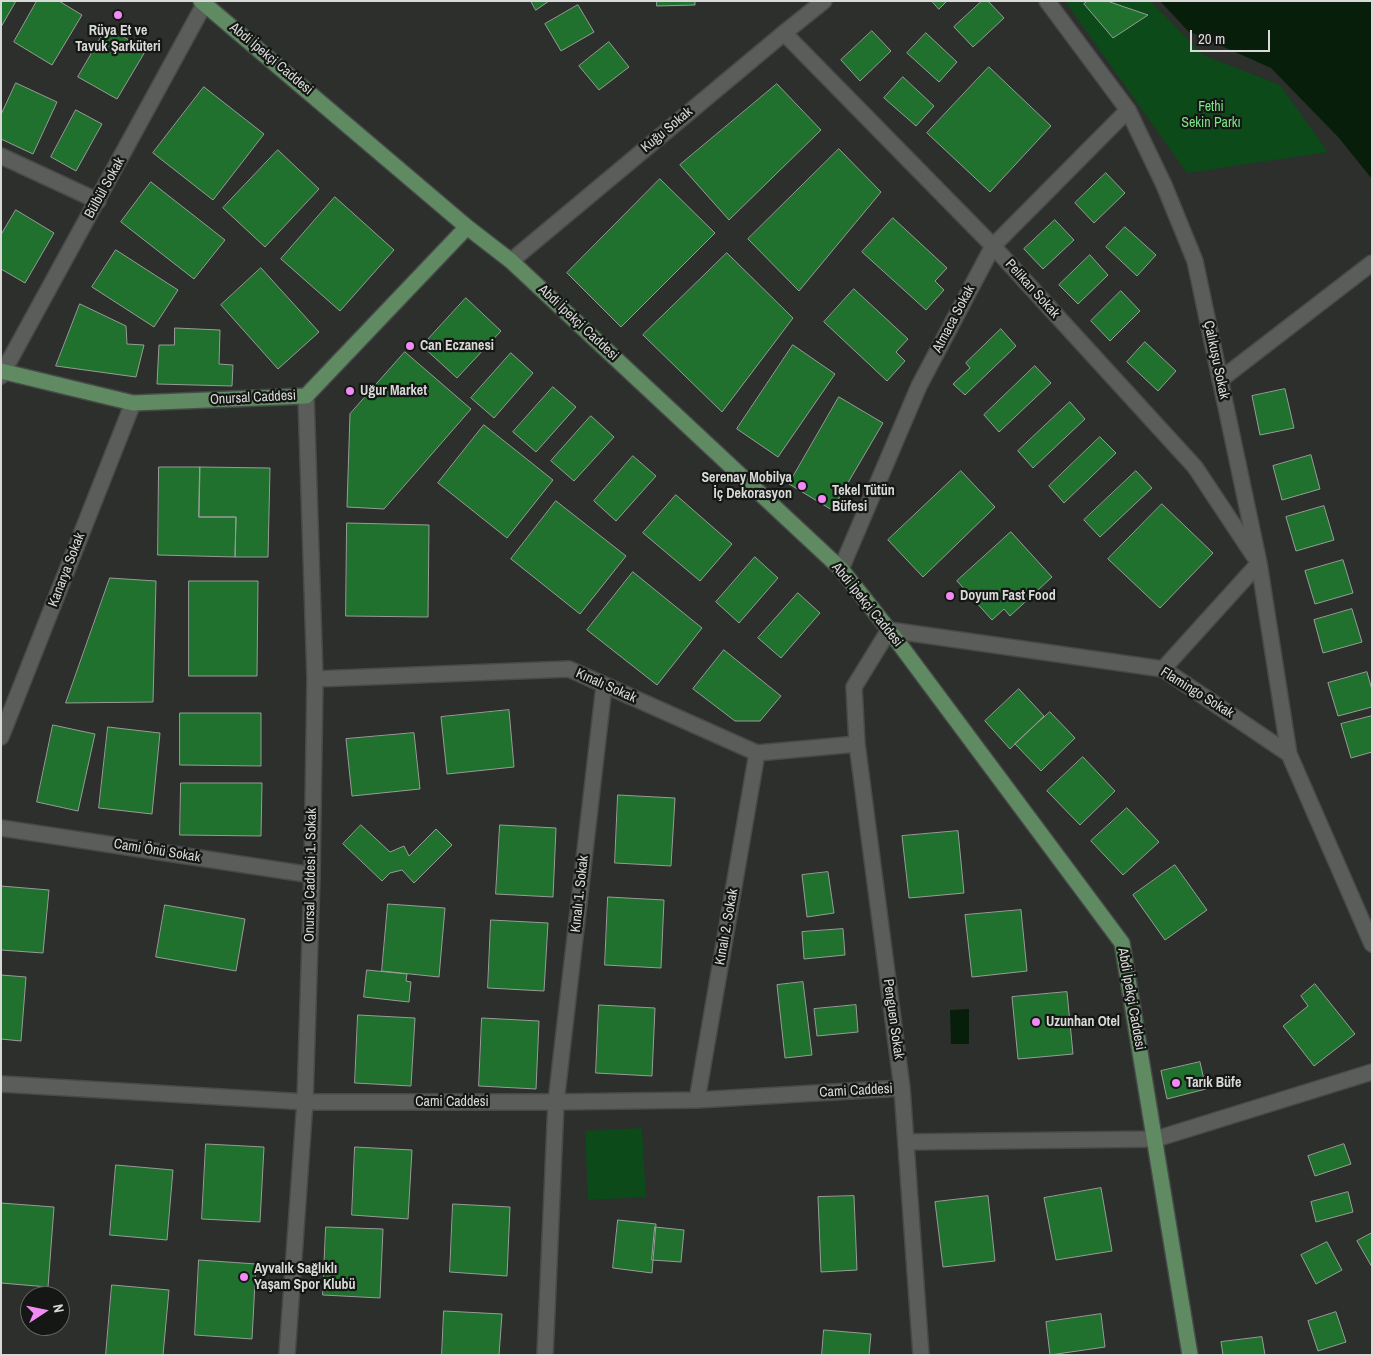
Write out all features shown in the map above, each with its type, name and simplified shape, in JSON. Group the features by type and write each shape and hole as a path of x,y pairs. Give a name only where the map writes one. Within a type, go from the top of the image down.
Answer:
{"main road":[{"name":"Abdi İpekçi Caddesi","path":"203,2 467,227 511,261 841,569 889,630 1122,943 1156,1139 1190,1355"},
{"name":"Onursal Caddesi","path":"2,373 133,403 306,396 467,227"}],"street":[{"name":"Kuğu Sokak","path":"511,261 824,1"},
{"name":"Çalıkuşu Sokak","path":"1047,1 1128,110 1164,185 1195,261 1259,563 1290,754"},
{"name":"Bülbül Sokak","path":"2,373 98,201 203,2"},
{"name":"Pelikan Sokak","path":"784,33 993,246 1195,467 1259,563"},
{"name":"Atmaca Sokak","path":"841,569 919,386 993,246 1128,110"},
{"path":"1,156 98,201"},
{"path":"1220,380 1372,263"},
{"name":"Onursal Caddesi 1. Sokak","path":"287,1355 305,1102 312,875 315,679 306,396"},
{"name":"Kanarya Sokak","path":"1,737 133,403"},
{"path":"1163,669 1259,563"},
{"name":"Flamingo Sokak","path":"889,630 1163,669 1290,754"},
{"name":"Penguen Sokak","path":"889,630 854,687 857,744 908,1142 921,1355"},
{"name":"Kınalı Sokak","path":"315,679 569,669 757,753 857,744"},
{"name":"Kınalı 1. Sokak","path":"545,1355 556,1102 604,686"},
{"name":"Kınalı 2. Sokak","path":"697,1100 757,753"},
{"path":"1290,754 1370,937"},
{"name":"Cami Önü Sokak","path":"1,828 312,875"},
{"path":"908,1142 1156,1139 1372,1072"},
{"name":"Cami Caddesi","path":"1,1084 305,1102 697,1100 902,1088"}],"green space":[{"name":"Fethi Sekin Parkı","path":"1065,1 1150,1 1203,55 1280,85 1328,152 1187,173"},
{"path":"642,1128 646,1197 588,1200 585,1131"}],"shaded area":[{"path":"1160,1 1372,1 1372,179 1339,138 1271,68 1188,31"},
{"path":"969,1009 969,1044 951,1044 950,1010"}],"building":[{"path":"1,1 16,1 1,27"},
{"path":"37,1 59,1 82,15 52,65 14,42"},
{"path":"531,1 549,1 536,10"},
{"path":"657,1 695,1 695,5 657,6"},
{"path":"932,1 947,1 939,9"},
{"path":"982,1 988,1 1004,18 973,47 954,27"},
{"path":"1088,1 1107,1 1148,15 1113,38 1084,4"},
{"path":"578,5 594,32 561,51 545,24"},
{"path":"107,27 146,50 117,99 78,77"},
{"path":"872,31 891,51 860,81 841,60"},
{"path":"926,33 957,62 939,82 907,53"},
{"path":"609,42 629,67 599,90 579,66"},
{"path":"989,67 1051,126 990,192 927,133"},
{"path":"903,77 934,106 916,126 884,98"},
{"path":"16,83 57,102 33,154 1,139 1,115"},
{"path":"777,84 821,130 729,220 680,165"},
{"path":"204,87 264,134 213,200 153,153"},
{"path":"76,110 102,124 76,171 51,157"},
{"path":"839,149 881,192 799,291 748,239"},
{"path":"278,150 319,189 265,247 223,208"},
{"path":"1106,173 1125,193 1094,223 1075,203"},
{"path":"660,179 715,233 621,327 567,273"},
{"path":"151,182 225,240 194,279 121,222"},
{"path":"335,197 394,250 340,311 281,259"},
{"path":"16,210 54,233 25,283 1,269 1,235"},
{"path":"893,218 947,268 935,281 944,290 926,310 862,252"},
{"path":"1055,220 1074,240 1043,269 1024,249"},
{"path":"1125,227 1156,255 1137,276 1106,247"},
{"path":"116,250 178,290 154,327 92,287"},
{"path":"727,253 793,318 722,412 643,335"},
{"path":"1090,255 1108,275 1078,304 1059,285"},
{"path":"261,268 319,332 278,369 221,305"},
{"path":"854,289 908,339 896,352 905,361 887,381 824,322"},
{"path":"1121,291 1140,311 1110,341 1091,321"},
{"path":"466,298 501,331 457,378 422,346"},
{"path":"80,304 126,326 127,344 144,345 136,377 56,366"},
{"path":"175,328 220,330 219,364 233,365 232,386 157,384 159,345 174,345"},
{"path":"1001,329 1016,346 965,395 953,384 970,368 966,363"},
{"path":"1145,342 1176,371 1158,391 1127,362"},
{"path":"793,345 835,374 778,457 737,429"},
{"path":"405,352 471,409 384,509 347,507 350,414"},
{"path":"511,353 533,373 494,418 471,398"},
{"path":"1035,366 1051,383 999,432 984,415"},
{"path":"553,387 576,407 536,452 513,432"},
{"path":"1285,389 1294,428 1260,435 1252,396"},
{"path":"839,397 883,423 832,510 789,484"},
{"path":"1070,402 1085,419 1033,468 1018,451"},
{"path":"591,416 614,437 574,481 551,461"},
{"path":"484,425 553,480 507,538 438,483"},
{"path":"1100,437 1116,453 1064,503 1049,486"},
{"path":"1311,455 1320,489 1282,500 1273,466"},
{"path":"633,456 656,476 616,521 594,501"},
{"path":"159,467 200,467 199,517 236,517 235,557 158,555"},
{"path":"200,467 270,468 268,557 235,557 236,517 199,517"},
{"path":"961,471 995,507 923,577 888,540"},
{"path":"1136,471 1152,488 1100,537 1084,520"},
{"path":"676,495 732,544 700,581 643,533"},
{"path":"556,501 626,556 580,614 511,559"},
{"path":"1162,504 1213,553 1160,608 1108,559"},
{"path":"1324,506 1334,540 1296,551 1286,517"},
{"path":"347,523 429,525 428,617 346,616"},
{"path":"1011,532 1052,577 1010,616 1004,609 992,620 957,581"},
{"path":"755,557 778,578 739,623 716,602"},
{"path":"1343,560 1353,593 1315,604 1305,571"},
{"path":"633,572 702,628 657,685 587,630"},
{"path":"110,578 156,581 153,702 66,703"},
{"path":"189,581 258,581 257,676 189,676"},
{"path":"798,593 820,613 781,658 758,638"},
{"path":"1352,609 1362,642 1323,653 1314,620"},
{"path":"724,650 781,696 760,721 735,721 693,689"},
{"path":"1367,672 1372,690 1372,707 1338,716 1328,683"},
{"path":"1019,689 1044,716 1010,749 985,721"},
{"path":"509,710 514,767 447,774 441,717"},
{"path":"1050,712 1075,738 1041,771 1015,744"},
{"path":"180,713 261,713 261,766 180,765"},
{"path":"1372,716 1372,752 1351,758 1341,724"},
{"path":"53,725 95,734 78,811 37,802"},
{"path":"108,727 160,733 152,814 99,808"},
{"path":"414,733 420,789 352,796 346,739"},
{"path":"1083,757 1115,791 1080,825 1047,791"},
{"path":"181,783 262,783 261,836 180,835"},
{"path":"618,795 675,798 671,866 615,863"},
{"path":"1127,808 1159,842 1123,875 1091,841"},
{"path":"361,825 390,852 404,846 409,856 436,829 452,845 414,883 402,870 390,873 382,881 343,844"},
{"path":"500,825 556,828 553,897 496,894"},
{"path":"958,831 964,893 909,898 902,836"},
{"path":"1175,865 1207,910 1165,940 1133,895"},
{"path":"828,872 834,913 807,917 802,875"},
{"path":"1,886 49,890 43,953 1,950"},
{"path":"608,897 664,900 661,968 605,965"},
{"path":"388,904 445,908 439,977 382,971"},
{"path":"165,905 245,919 236,971 156,957"},
{"path":"1021,910 1027,971 972,977 965,915"},
{"path":"491,920 548,923 544,991 488,988"},
{"path":"843,929 845,955 804,959 802,932"},
{"path":"367,970 407,974 406,981 411,982 409,1002 364,997"},
{"path":"1,975 26,977 21,1041 1,1039"},
{"path":"803,982 812,1055 785,1058 777,985"},
{"path":"1315,984 1355,1034 1314,1066 1283,1026 1308,1006 1301,996"},
{"path":"1067,992 1073,1054 1018,1059 1012,997"},
{"path":"599,1005 655,1008 652,1076 596,1073"},
{"path":"856,1005 858,1032 817,1036 814,1009"},
{"path":"358,1015 415,1018 411,1086 355,1083"},
{"path":"482,1018 539,1021 536,1089 479,1086"},
{"path":"1200,1062 1206,1089 1167,1099 1161,1071"},
{"path":"206,1144 264,1147 260,1222 202,1219"},
{"path":"1344,1144 1351,1164 1315,1176 1308,1156"},
{"path":"355,1147 412,1150 408,1219 352,1215"},
{"path":"116,1165 173,1170 167,1240 110,1235"},
{"path":"1101,1188 1112,1251 1056,1260 1044,1198"},
{"path":"1348,1192 1353,1212 1316,1222 1311,1202"},
{"path":"854,1196 857,1270 821,1272 818,1197"},
{"path":"988,1196 995,1261 943,1267 935,1202"},
{"path":"1,1203 54,1207 48,1286 1,1283"},
{"path":"453,1204 510,1207 507,1276 450,1272"},
{"path":"618,1220 656,1224 652,1273 613,1268"},
{"path":"326,1227 383,1229 380,1298 323,1295"},
{"path":"655,1227 684,1230 681,1262 652,1260"},
{"path":"1372,1233 1372,1267 1357,1241"},
{"path":"1327,1242 1342,1270 1316,1284 1301,1255"},
{"path":"199,1260 256,1264 252,1339 195,1335"},
{"path":"112,1285 169,1290 163,1355 106,1355"},
{"path":"444,1311 502,1314 499,1355 442,1355"},
{"path":"1336,1312 1346,1342 1318,1351 1308,1321"},
{"path":"1101,1314 1105,1347 1050,1355 1046,1322"},
{"path":"824,1330 871,1334 869,1355 822,1355"},
{"path":"1262,1337 1265,1355 1223,1355 1221,1342"}],"place":[{"name":"Rüya Et ve Tavuk Şarküteri","path":"118,15"},
{"name":"Can Eczanesi","path":"410,346"},
{"name":"Uğur Market","path":"350,391"},
{"name":"Serenay Mobilya İç Dekorasyon","path":"802,486"},
{"name":"Tekel Tütün Büfesi","path":"822,499"},
{"name":"Doyum Fast Food","path":"950,596"},
{"name":"Uzunhan Otel","path":"1036,1022"},
{"name":"Tarık Büfe","path":"1176,1083"},
{"name":"Ayvalık Sağlıklı Yaşam Spor Klubü","path":"244,1277"}]}
